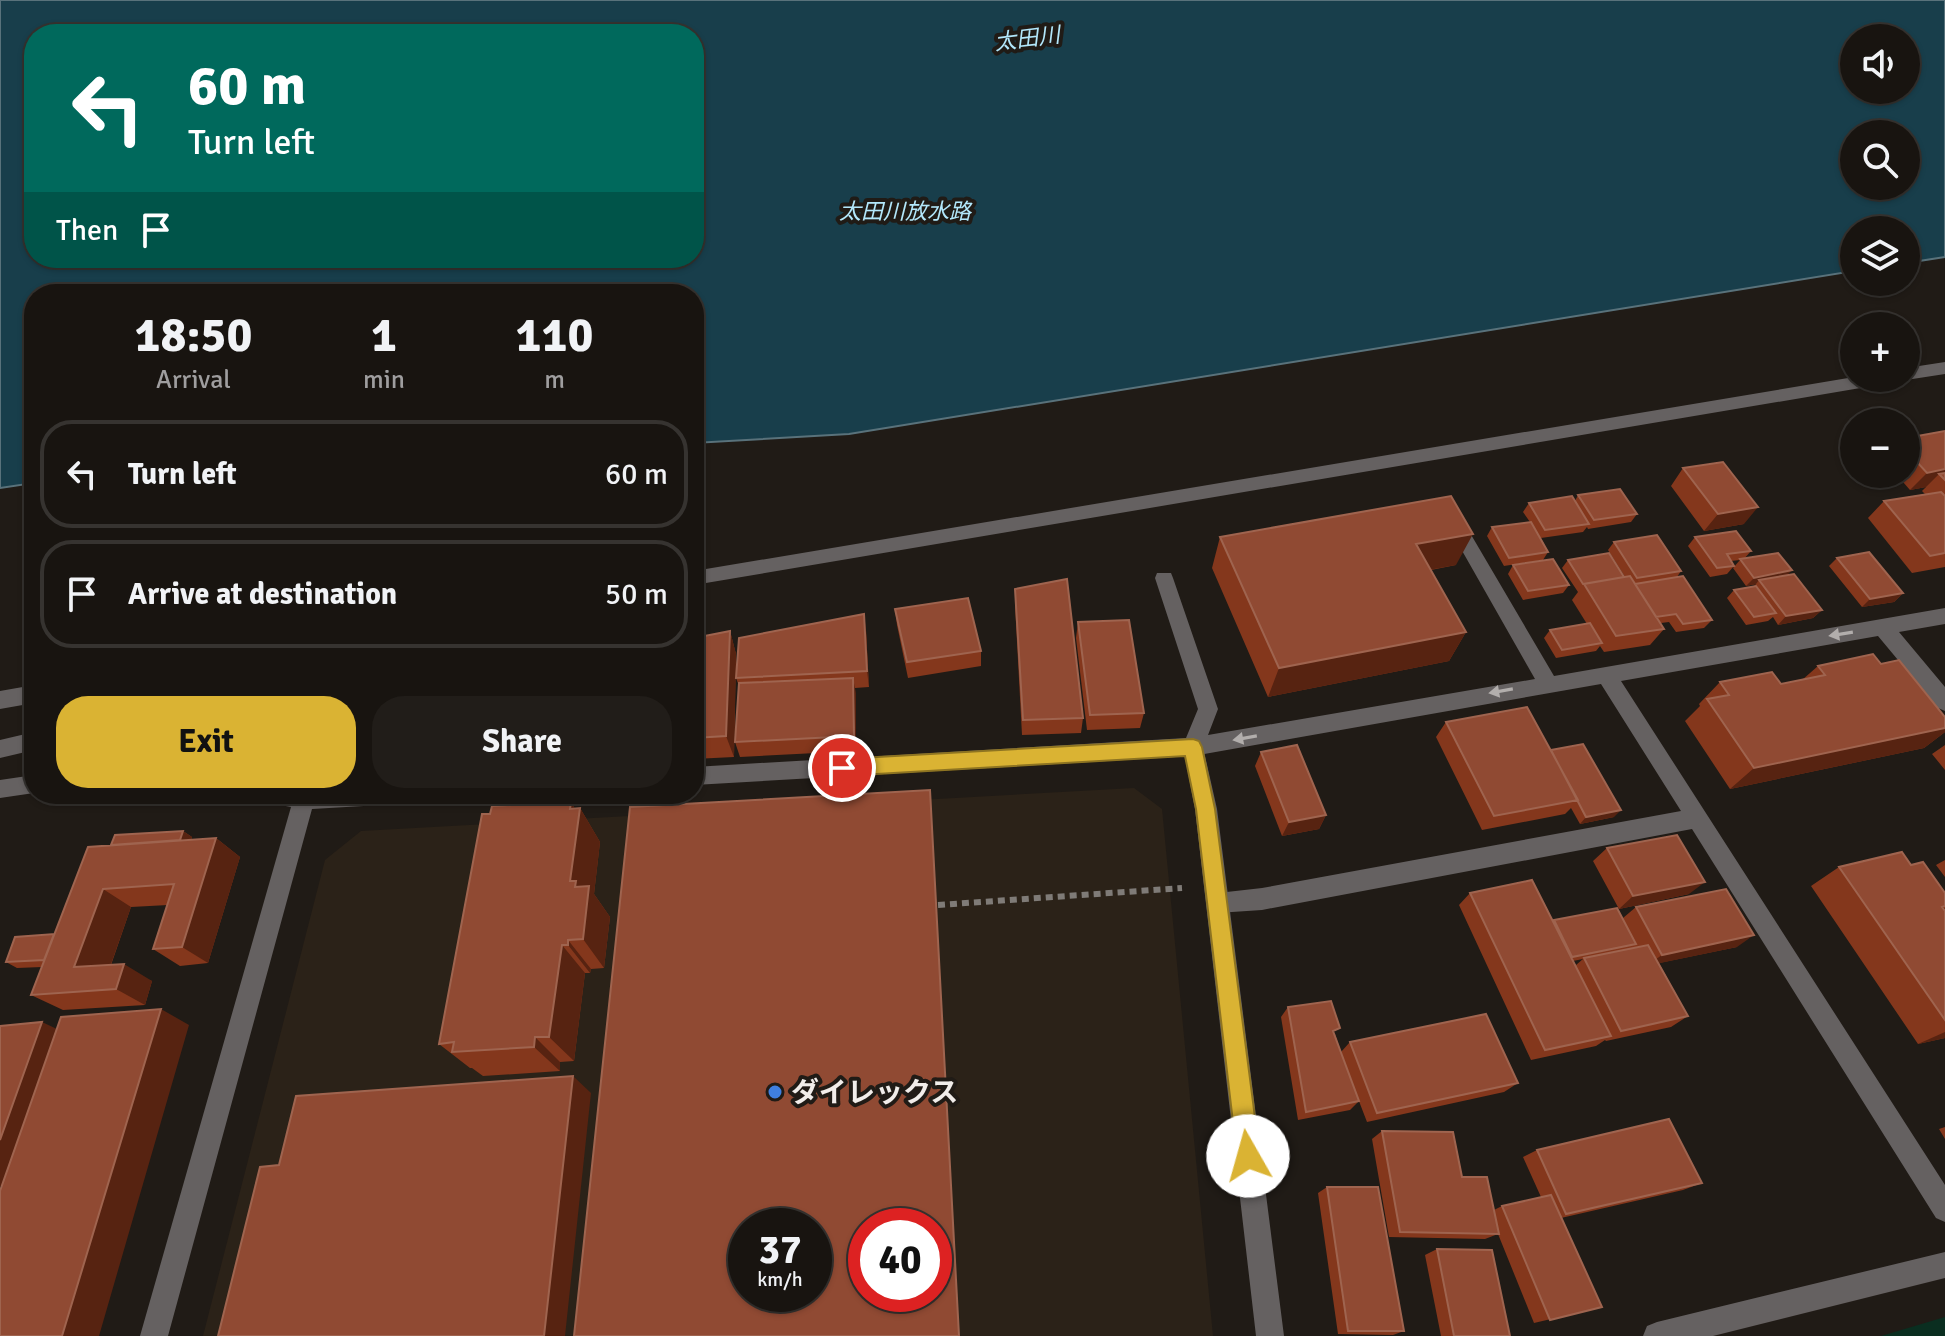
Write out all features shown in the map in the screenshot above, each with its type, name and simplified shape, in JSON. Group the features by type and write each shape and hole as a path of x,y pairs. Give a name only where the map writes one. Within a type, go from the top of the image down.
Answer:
{"street":[{"path":"1920,372 1945,368"},
{"path":"704,576 1840,385"},
{"path":"1457,526 1548,683"},
{"path":"1164,578 1208,709 1193,747 1206,809 1270,1336"},
{"path":"704,775 1193,747 1945,616"},
{"path":"1883,627 1945,702"},
{"path":"1605,673 1945,1209"},
{"path":"0,700 24,696"},
{"path":"0,749 24,743"},
{"path":"0,789 24,785"},
{"path":"154,1336 303,804"},
{"path":"1217,902 1262,899 1697,818"},
{"path":"1657,1336 1945,1265"}],"path":[{"path":"938,905 1183,888"}],"shaded area":[{"path":"1134,788 1162,809 1213,1336 203,1336 325,860 361,831"}],"green space":[{"path":"1945,1317 1945,1336 1881,1336"}],"water":[{"name":"太田川放水路","path":"0,0 1945,0 1945,257 1920,261 1920,216 1840,216 1840,273 849,434 704,442 704,284 24,284 24,484 0,488"}],"building":[{"path":"1945,431 1945,469 1927,473 1920,465 1920,435"},
{"path":"1723,462 1758,507 1718,514 1683,468"},
{"path":"1620,489 1637,514 1594,520 1578,495"},
{"path":"1941,492 1945,496 1945,553 1930,556 1884,501"},
{"path":"1451,496 1473,534 1416,544 1466,632 1279,668 1220,537"},
{"path":"1572,496 1589,524 1545,530 1529,503"},
{"path":"1531,522 1548,552 1509,558 1492,527"},
{"path":"1736,531 1751,551 1727,554 1734,566 1717,568 1695,537"},
{"path":"1657,535 1681,571 1637,578 1614,542"},
{"path":"1869,552 1903,593 1870,599 1837,558"},
{"path":"1609,553 1624,577 1583,584 1568,560"},
{"path":"1778,553 1792,570 1754,578 1740,559"},
{"path":"1553,559 1569,585 1528,591 1513,565"},
{"path":"1794,574 1822,610 1786,616 1759,580"},
{"path":"1630,576 1664,629 1616,636 1584,584"},
{"path":"1683,576 1712,620 1683,624 1676,614 1656,617 1635,584"},
{"path":"1067,579 1083,718 1023,720 1015,589"},
{"path":"1756,586 1776,613 1754,617 1734,590"},
{"path":"968,598 981,651 907,662 895,609"},
{"path":"864,614 867,671 736,678 739,638"},
{"path":"1129,620 1144,713 1090,715 1078,622"},
{"path":"1590,623 1602,643 1562,650 1550,630"},
{"path":"730,631 726,736 704,737 704,636"},
{"path":"1873,654 1881,664 1899,660 1945,717 1945,728 1754,768 1707,699 1729,695 1720,682 1772,672 1781,684 1825,675 1818,666"},
{"path":"853,678 854,736 735,742 739,683"},
{"path":"1527,707 1578,800 1494,816 1446,722"},
{"path":"1583,744 1621,810 1586,817 1551,750"},
{"path":"1297,745 1326,815 1289,822 1261,752"},
{"path":"930,790 959,1336 574,1336 630,807"},
{"path":"571,804 570,809 580,808 570,881 576,881 575,887 589,886 583,939 568,940 568,945 562,945 549,1037 535,1037 534,1047 452,1052 454,1042 439,1044 482,814 490,814 492,806"},
{"path":"183,831 180,840 111,845 115,835"},
{"path":"1677,835 1705,882 1633,896 1607,848"},
{"path":"216,838 182,947 153,949 174,884 103,889 74,967 124,964 116,989 31,995 88,847"},
{"path":"1902,852 1911,865 1923,862 1945,893 1945,906 1942,907 1945,911 1945,1020 1839,867"},
{"path":"1532,880 1611,1036 1545,1050 1470,893"},
{"path":"1726,889 1754,935 1662,955 1636,907"},
{"path":"1617,908 1636,944 1572,957 1554,920"},
{"path":"54,934 44,960 6,962 15,937"},
{"path":"1648,945 1688,1016 1621,1031 1584,958"},
{"path":"1331,1001 1340,1028 1333,1031 1359,1101 1306,1112 1288,1007"},
{"path":"161,1009 62,1336 0,1336 0,1191 61,1017"},
{"path":"1486,1014 1518,1083 1377,1113 1350,1042"},
{"path":"42,1022 0,1140 0,1026"},
{"path":"573,1076 544,1336 218,1336 260,1167 279,1165 296,1096"},
{"path":"1669,1119 1702,1183 1566,1214 1537,1150"},
{"path":"1382,1131 1453,1132 1462,1177 1487,1177 1499,1234 1400,1232"},
{"path":"1327,1187 1378,1187 1404,1331 1348,1331"},
{"path":"1551,1195 1602,1307 1550,1320 1502,1206"},
{"path":"1437,1249 1492,1250 1510,1336 1454,1336"}],"place":[{"name":"ダイレックス","path":"775,1092"}],"route":[{"path":"842,768 1193,747 1206,809 1248,1156"}],"water label":[{"name":"太田川","path":"1027,38"}]}
